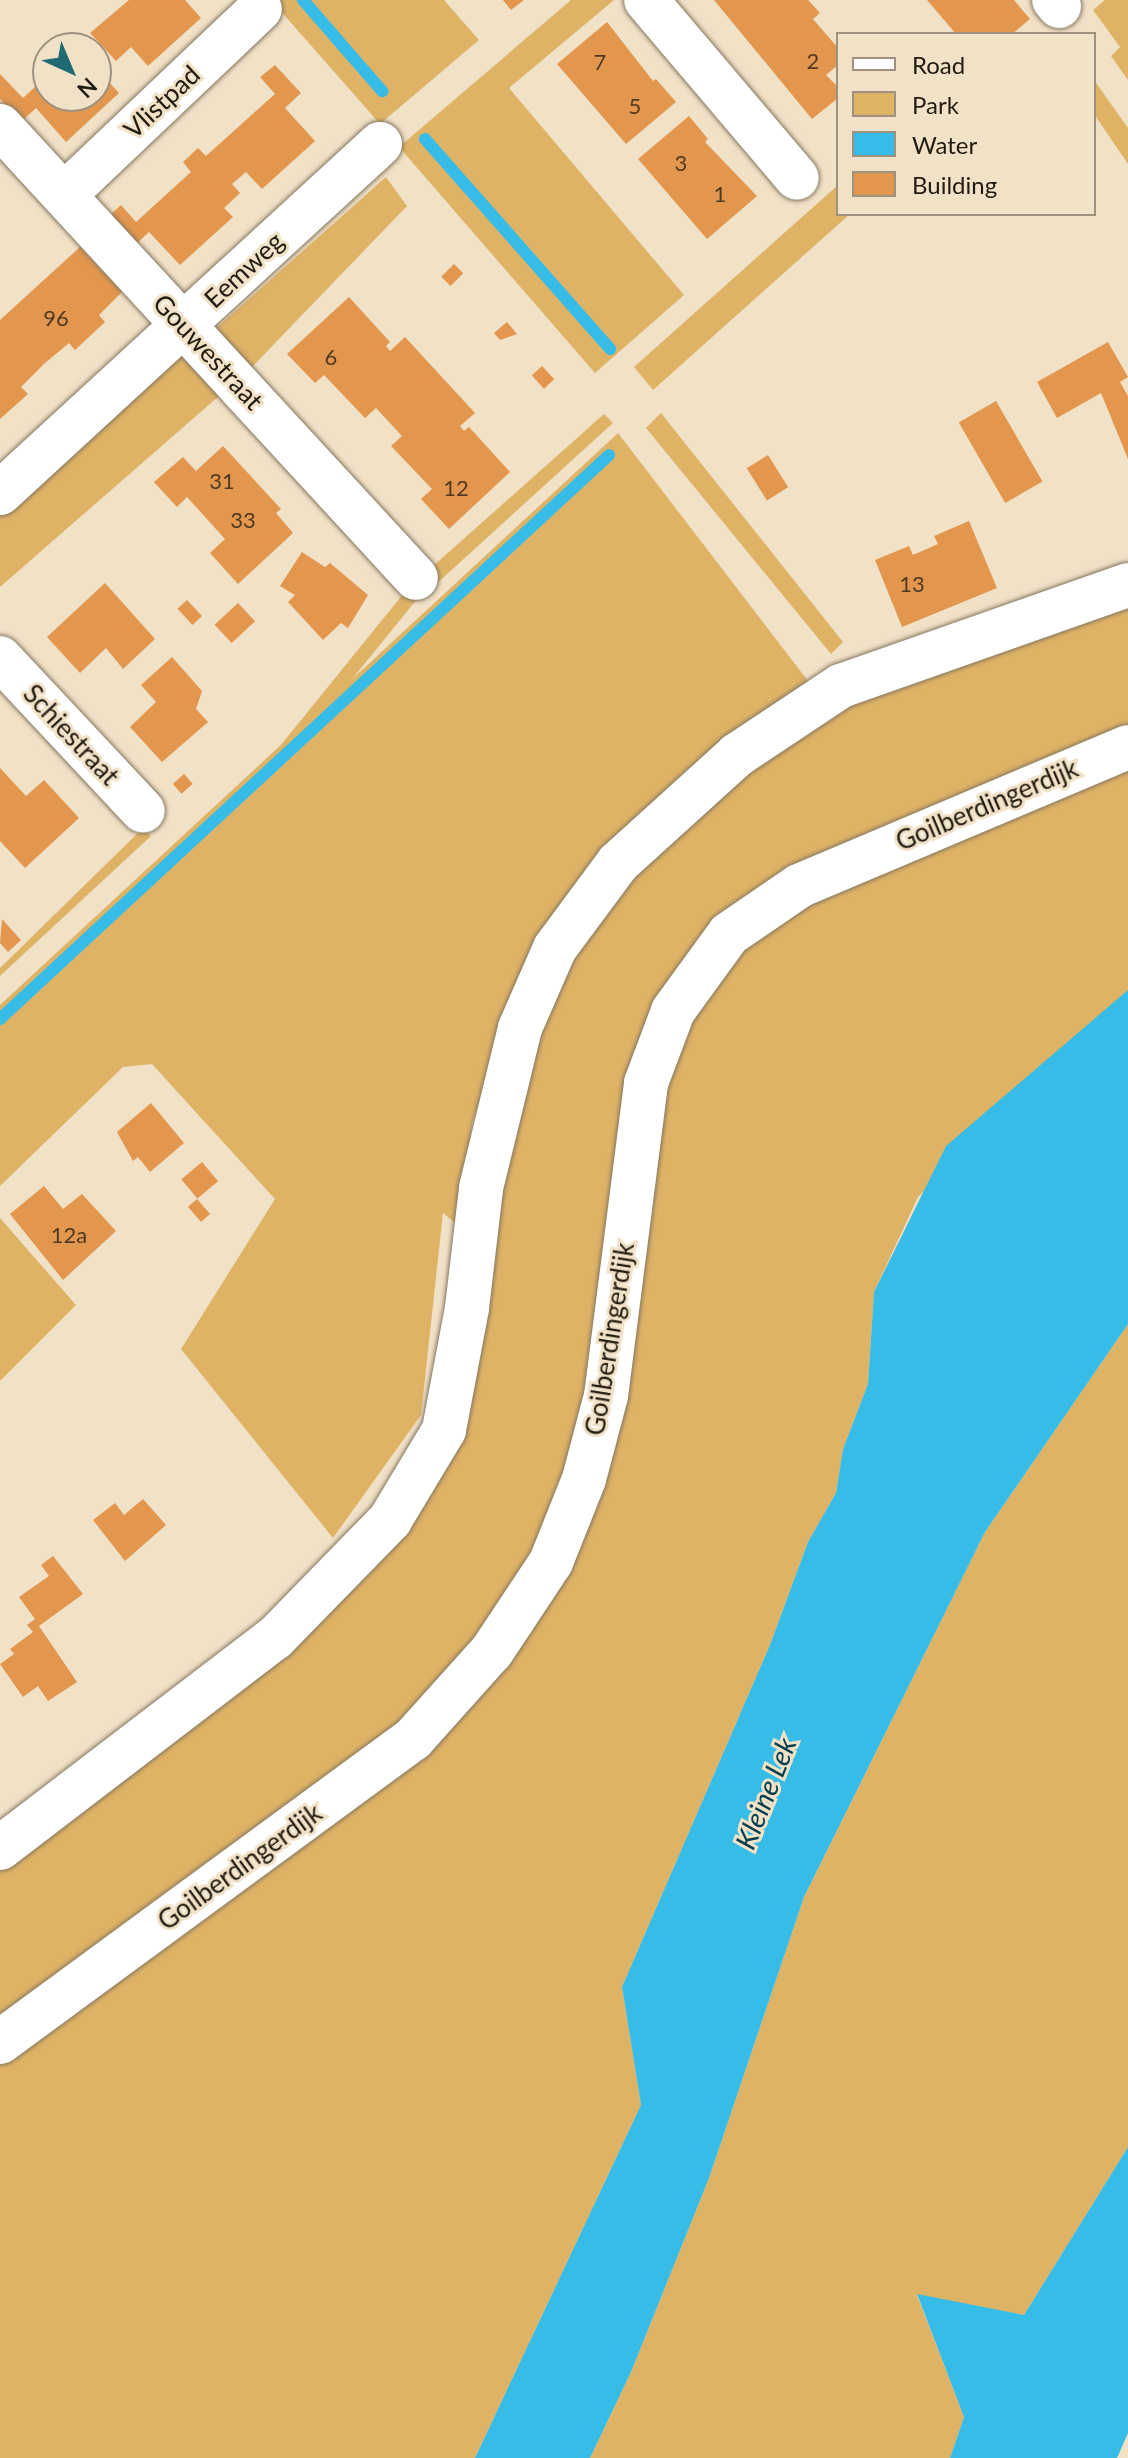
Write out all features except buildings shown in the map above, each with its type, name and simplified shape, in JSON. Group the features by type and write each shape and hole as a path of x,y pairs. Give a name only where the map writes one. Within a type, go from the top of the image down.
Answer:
{"street":[{"path":"646,0 797,178"},
{"name":"Vlistpad","path":"64,195 260,9"},
{"name":"Gouwestraat","path":"0,126 416,578"},
{"name":"Eemweg","path":"0,493 380,144"},
{"path":"0,1848 275,1638 390,1520 444,1430 467,1308 481,1188 520,1028 555,948 618,863 737,755 841,686 1128,585"},
{"name":"Schiestraat","path":"0,658 143,811"},
{"name":"Goilberdingerdijk","path":"0,2042 413,1739 492,1651 551,1562 584,1479 606,1396 646,1083 673,1011 729,934 799,886 1128,747"}],"green space":[{"path":"271,0 444,0 479,40 380,124"},
{"path":"571,0 614,0 509,88 684,295 595,373 399,147"},
{"path":"1105,0 1128,0 1128,80 1111,56 1120,47 1093,10"},
{"path":"1096,83 1128,128 1128,164 1096,117"},
{"path":"386,177 407,206 251,368 213,331"},
{"path":"836,187 836,216 848,216 653,390 634,367"},
{"path":"182,348 219,396 0,587 0,509"},
{"path":"661,413 843,642 831,654 646,428"},
{"path":"604,414 613,423 434,586 423,575"},
{"path":"618,433 818,694 732,750 502,1042 472,1123 464,1230 443,1213 421,1415 333,1538 181,1349 275,1199 152,1064 123,1067 0,1186 0,1005"},
{"path":"408,588 419,597 207,858 197,849"},
{"path":"1128,598 1128,730 913,821 662,1002 591,1394 537,1555 484,1642 402,1728 0,2018 0,1860 437,1471 496,1182 554,986 661,836 841,702"},
{"path":"1128,760 1128,990 918,1197 874,1292 868,1384 843,1449 836,1493 808,1542 770,1645 622,1987 641,2105 475,2458 0,2458 0,2062 296,1847 561,1568 658,1091 689,1021 745,947 807,899"},
{"path":"143,828 151,836 0,976 0,968"},
{"path":"0,1218 76,1305 0,1381"},
{"path":"1128,1324 1128,2147 1024,2315 917,2295 964,2417 950,2458 590,2458 631,2372 709,2178 804,1897 985,1532"}],"water":[{"name":"Kleine Lek","path":"1128,990 1128,1324 985,1532 804,1897 709,2178 631,2372 590,2458 475,2458 641,2105 622,1987 770,1645 808,1542 836,1493 843,1449 868,1384 874,1292 946,1146"},
{"path":"1128,2147 1128,2433 1117,2458 950,2458 964,2417 917,2294 1024,2315"}],"waterway":[{"path":"303,0 382,91"},
{"path":"425,139 610,349"},
{"path":"0,1019 609,455"}]}
